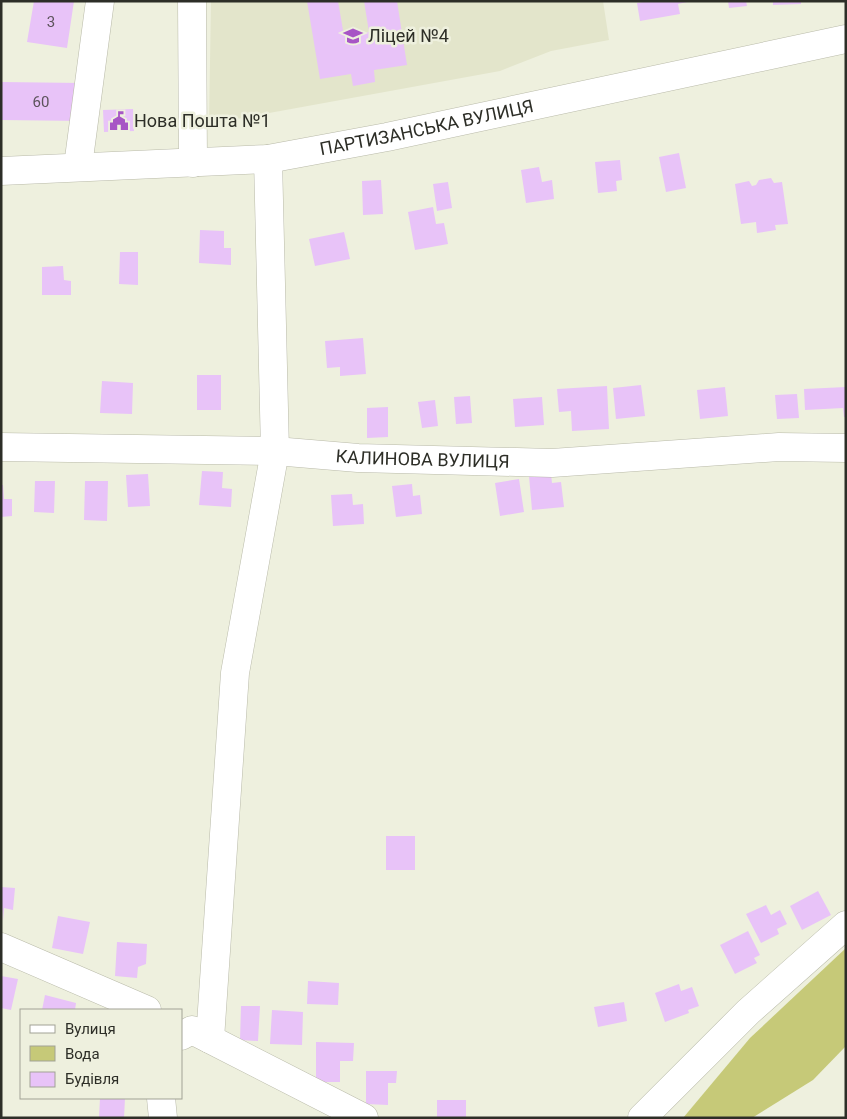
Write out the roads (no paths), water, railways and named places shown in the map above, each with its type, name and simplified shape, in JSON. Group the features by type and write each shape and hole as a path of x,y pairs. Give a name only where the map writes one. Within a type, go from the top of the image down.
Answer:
{"street":[{"path":"78,166 100,1"},
{"path":"192,1 194,163"},
{"name":"ПАРТИЗАНСЬКА ВУЛИЦЯ","path":"1,171 78,166 268,159 388,137 846,39"},
{"path":"268,159 275,451 235,672 191,1033 364,1118"},
{"name":"КАЛИНОВА ВУЛИЦЯ","path":"1,447 275,451 358,458 552,463 779,447 846,448"},
{"path":"642,1118 748,1012 846,925"},
{"path":"1,947 145,1009"},
{"path":"162,1099 163,1118"}],"water":[{"path":"846,948 846,1046 813,1080 752,1118 683,1118 750,1038"}],"place":[{"name":"Ліцей №4","path":"353,36"},
{"name":"Нова Пошта №1","path":"119,121"}]}
